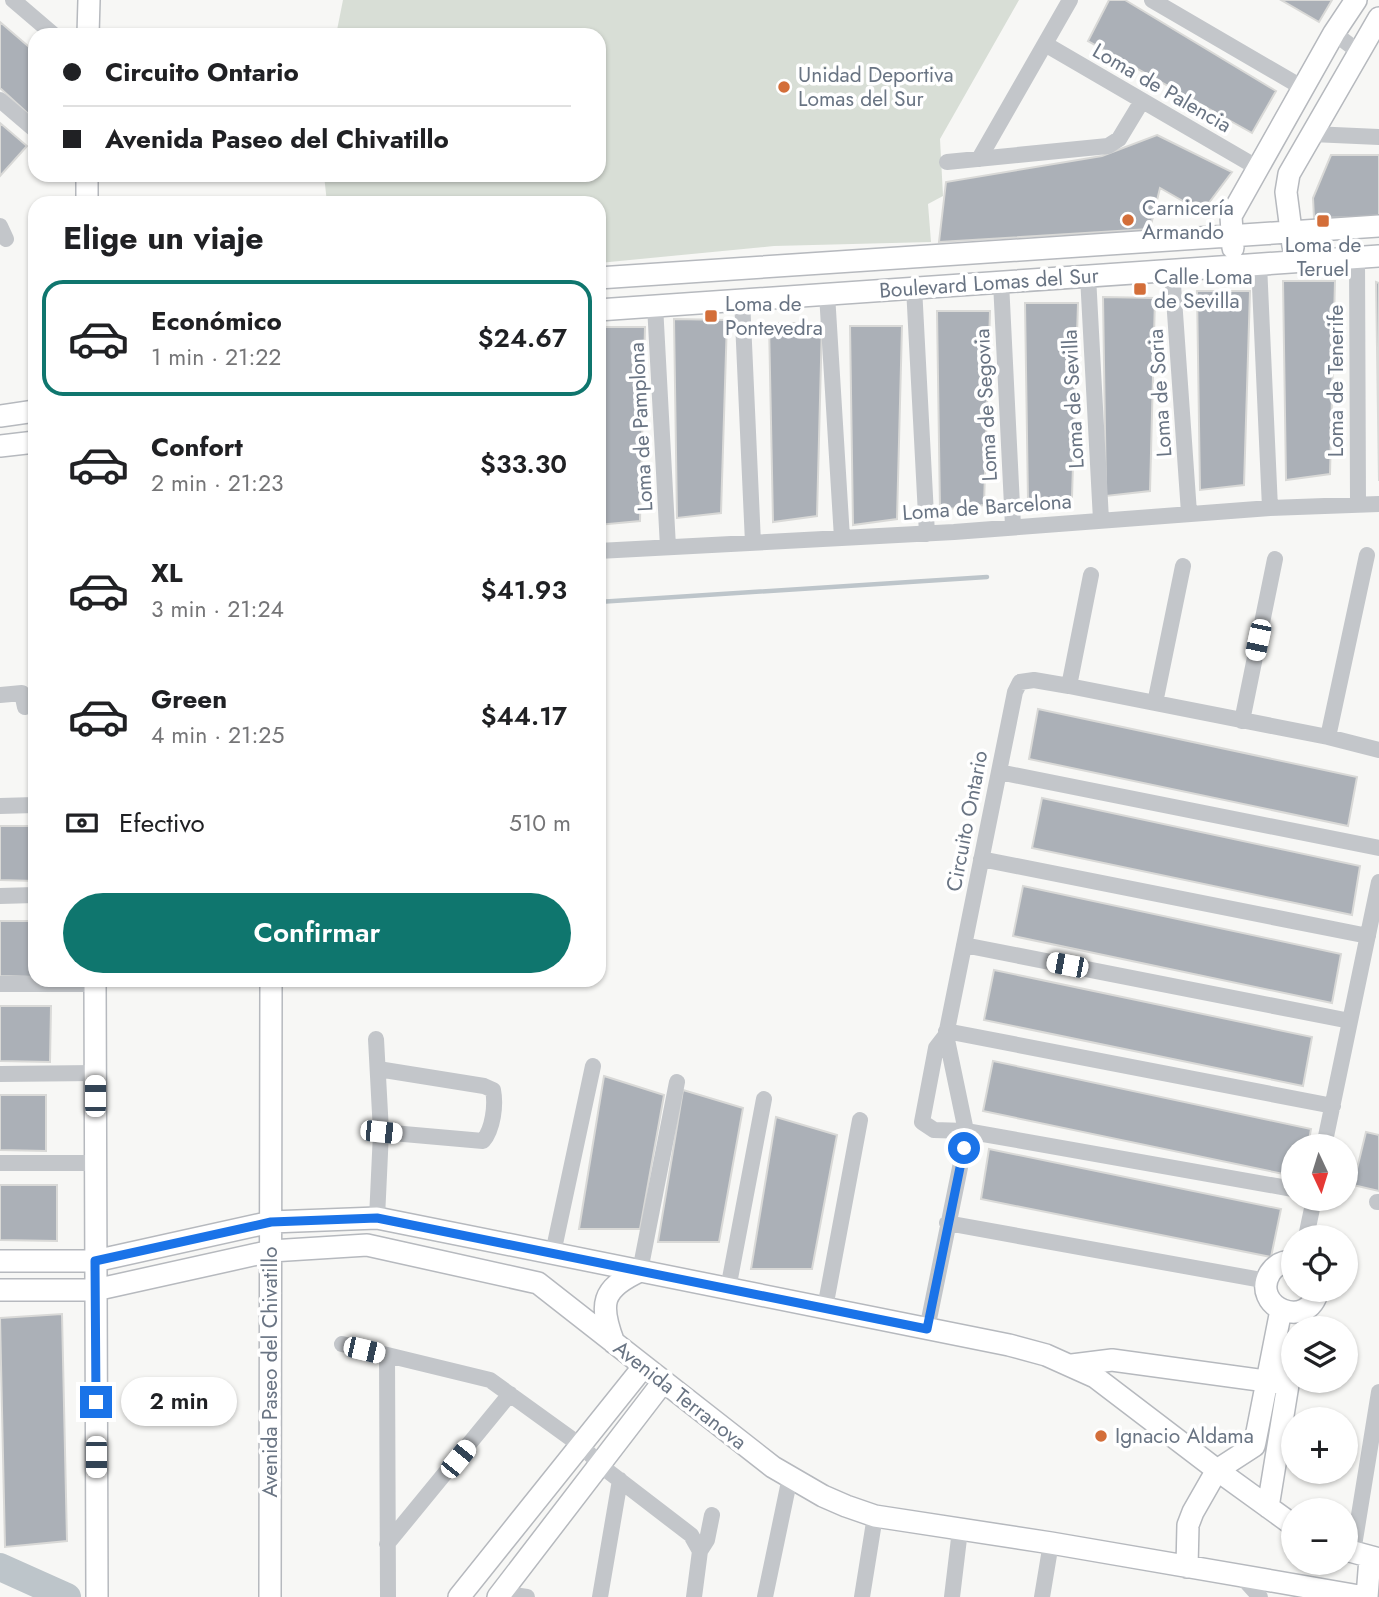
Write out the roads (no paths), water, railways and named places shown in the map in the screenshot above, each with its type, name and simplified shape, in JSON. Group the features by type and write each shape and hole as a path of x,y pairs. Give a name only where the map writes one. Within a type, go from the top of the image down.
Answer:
{"street":[{"path":"13,0 46,28"},
{"path":"89,0 89,28"},
{"path":"978,159 1070,0"},
{"path":"1152,0 1303,88"},
{"path":"1234,266 1231,216 1334,33 1356,0"},
{"path":"1294,262 1286,192 1289,174 1379,18"},
{"path":"1334,33 1359,52"},
{"name":"Loma de Palencia","path":"1045,44 1258,168"},
{"path":"0,100 28,124"},
{"path":"947,162 1108,146 1119,139 1142,101"},
{"path":"1312,134 1379,137"},
{"name":"Boulevard Lomas del Sur","path":"606,277 1379,226"},
{"name":"Boulevard Lomas del Sur","path":"606,309 1379,256"},
{"name":"Loma de Tenerife","path":"1357,258 1358,504"},
{"path":"1259,264 1270,508"},
{"path":"781,265 783,296"},
{"name":"Loma de Soria","path":"1172,270 1189,513"},
{"name":"Loma de Sevilla","path":"1087,276 1101,520"},
{"name":"Loma de Segovia","path":"1001,282 1013,526"},
{"path":"914,288 927,534"},
{"path":"827,294 842,538"},
{"path":"742,299 753,543"},
{"name":"Loma de Pamplona","path":"655,305 668,547"},
{"path":"0,416 28,412"},
{"path":"0,446 28,443"},
{"name":"Loma de Barcelona","path":"606,551 927,534 1189,513 1379,504"},
{"path":"1328,737 1367,555"},
{"path":"1242,720 1275,559"},
{"path":"1155,703 1183,566"},
{"path":"1069,686 1091,575"},
{"name":"Circuito Ontario","path":"927,1329 966,1131 946,1033 1015,692 1020,682 1034,680 1069,686 1328,737 1379,750"},
{"path":"0,695 22,693 25,707"},
{"path":"999,772 1379,848"},
{"path":"0,806 28,806"},
{"path":"981,859 1368,936"},
{"path":"1327,1134 1379,882"},
{"path":"0,895 28,895"},
{"path":"964,945 1350,1021"},
{"path":"0,984 28,983"},
{"path":"95,987 97,1597"},
{"name":"Avenida Paseo del Chivatillo","path":"270,1597 271,987"},
{"path":"1281,1187 966,1131 934,1130 922,1122 936,1048 946,1033 1333,1106"},
{"path":"376,1039 381,1132 377,1218"},
{"path":"538,1283 553,1253 593,1066"},
{"path":"377,1069 484,1086 493,1090 495,1100 488,1135 483,1141 381,1132"},
{"path":"0,1074 95,1073"},
{"path":"614,1343 604,1308 606,1297 613,1286 640,1271 677,1082"},
{"path":"729,1289 764,1099"},
{"path":"825,1308 860,1120"},
{"path":"0,1163 95,1163"},
{"path":"0,1261 95,1261 271,1222 377,1218 553,1253 1009,1345 1072,1365 1111,1388 1281,1516"},
{"path":"947,1223 1267,1281"},
{"name":"Avenida Terranova","path":"0,1290 95,1290 271,1251 367,1245 538,1283 773,1467 823,1496 875,1516 1051,1543 1355,1596"},
{"path":"1281,1263 1273,1269 1267,1281 1268,1297 1292,1316"},
{"path":"1294,1316 1313,1302"},
{"path":"342,1344 490,1380 580,1445 600,1464 691,1535 700,1550"},
{"path":"387,1355 388,1597"},
{"path":"1072,1365 1112,1360 1278,1382"},
{"path":"459,1597 643,1366"},
{"path":"1187,1567 1188,1525 1217,1470 1254,1446 1281,1369"},
{"path":"1268,1507 1278,1382 1281,1376"},
{"path":"500,1595 663,1382"},
{"path":"1355,1596 1362,1555 1379,1392"},
{"path":"387,1544 510,1394"},
{"path":"765,1597 790,1477"},
{"path":"600,1597 620,1480"},
{"path":"694,1597 700,1550 707,1540 712,1515"},
{"path":"862,1597 875,1516"},
{"path":"952,1597 960,1530"},
{"path":"1042,1597 1051,1543"},
{"path":"1241,1576 1260,1597"},
{"path":"500,1595 527,1597"}],"waterway":[{"path":"606,601 987,577"},
{"path":"0,1567 67,1597"}],"place":[{"name":"Unidad Deportiva Lomas del Sur","path":"784,87"},
{"name":"Carnicería Armando","path":"1128,220"},
{"name":"Loma de Teruel","path":"1323,221"},
{"name":"Calle Loma de Sevilla","path":"1140,289"},
{"name":"Loma de Pontevedra","path":"711,316"},
{"name":"Ignacio Aldama","path":"1101,1436"}]}
